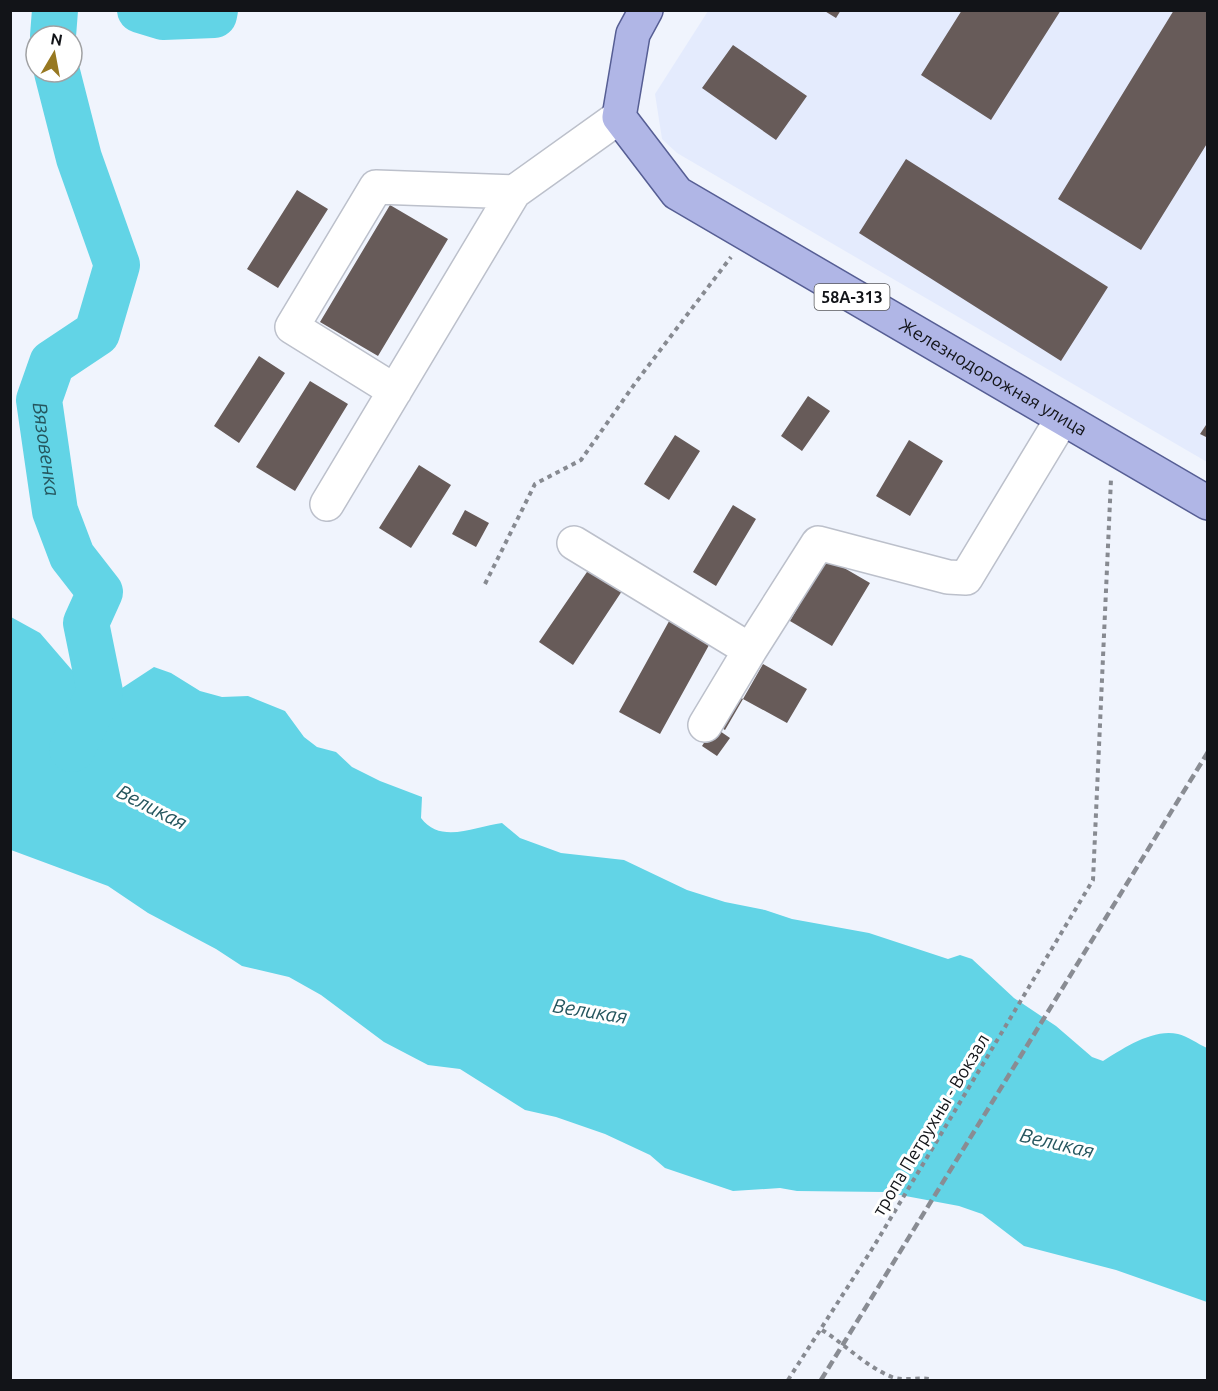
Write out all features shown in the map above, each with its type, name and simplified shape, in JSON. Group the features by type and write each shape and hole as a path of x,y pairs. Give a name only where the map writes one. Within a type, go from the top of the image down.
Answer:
{"main road":[{"path":"619,117 633,34 646,10"},
{"name":"Железнодорожная улица","path":"619,117 677,193 1208,503"}],"lane":[{"path":"327,504 513,192 619,117"},
{"path":"395,391 292,327 376,187 513,192"},
{"path":"705,725 818,543 948,577 966,578 1062,419"},
{"path":"574,543 750,650"}],"path":[{"path":"485,584 535,484 581,460 636,382 748,235"},
{"name":"тропа Петрухны - Вокзал","path":"788,1380 822,1330 1093,880 1112,448"},
{"path":"822,1330 867,1364 895,1378 933,1380"}],"shaded area":[{"path":"708,11 1207,11 1207,462 677,153 662,139 655,94"}],"water":[{"name":"Великая","path":"11,617 40,633 71,669 100,692 122,688 154,667 171,673 200,691 222,697 248,696 285,711 304,737 317,747 336,752 352,767 380,781 422,797 421,818 438,831 459,832 502,823 520,838 561,853 624,860 687,890 725,902 765,910 792,919 869,933 948,959 960,955 972,959 1014,998 1056,1026 1092,1057 1103,1061 1138,1041 1158,1034 1185,1036 1207,1048 1207,1302 1116,1270 1024,1246 982,1214 959,1206 884,1192 797,1191 780,1188 733,1191 665,1168 650,1155 605,1134 556,1117 525,1110 460,1069 428,1065 384,1042 321,995 289,977 242,966 216,949 148,913 108,886 11,850"}],"building":[{"path":"823,10 841,10 836,18"},
{"path":"962,10 1061,10 991,120 921,75"},
{"path":"1174,10 1208,10 1208,142 1141,250 1058,199"},
{"path":"733,45 807,96 776,140 702,88"},
{"path":"906,159 1108,287 1061,361 859,233"},
{"path":"297,190 328,209 278,288 247,269"},
{"path":"390,205 448,239 378,356 320,322"},
{"path":"259,356 285,373 239,443 214,426"},
{"path":"310,381 348,404 295,491 256,467"},
{"path":"808,396 830,411 802,451 781,436"},
{"path":"1208,422 1208,438 1200,434"},
{"path":"675,435 700,451 669,500 644,484"},
{"path":"909,440 943,461 910,516 876,496"},
{"path":"419,465 451,485 411,548 379,528"},
{"path":"733,505 756,519 716,586 693,572"},
{"path":"465,510 489,523 476,547 452,534"},
{"path":"827,558 870,583 832,646 790,621"},
{"path":"589,569 622,591 573,665 539,642"},
{"path":"673,614 714,636 660,734 619,712"},
{"path":"763,664 807,689 787,723 743,699"},
{"path":"730,691 743,699 725,730 712,722"},
{"path":"714,727 730,738 717,756 702,746"}],"waterway":[{"name":"Вязовенка","path":"54,24 55,10"},
{"name":"Вязовенка","path":"140,10 163,17 214,15 215,10"},
{"name":"Вязовенка","path":"60,84 79,158 117,265 97,333 52,363 39,400 55,511 72,556 100,592 86,623 100,692 72,749"}],"railway":[{"path":"821,1380 1208,752"}]}
